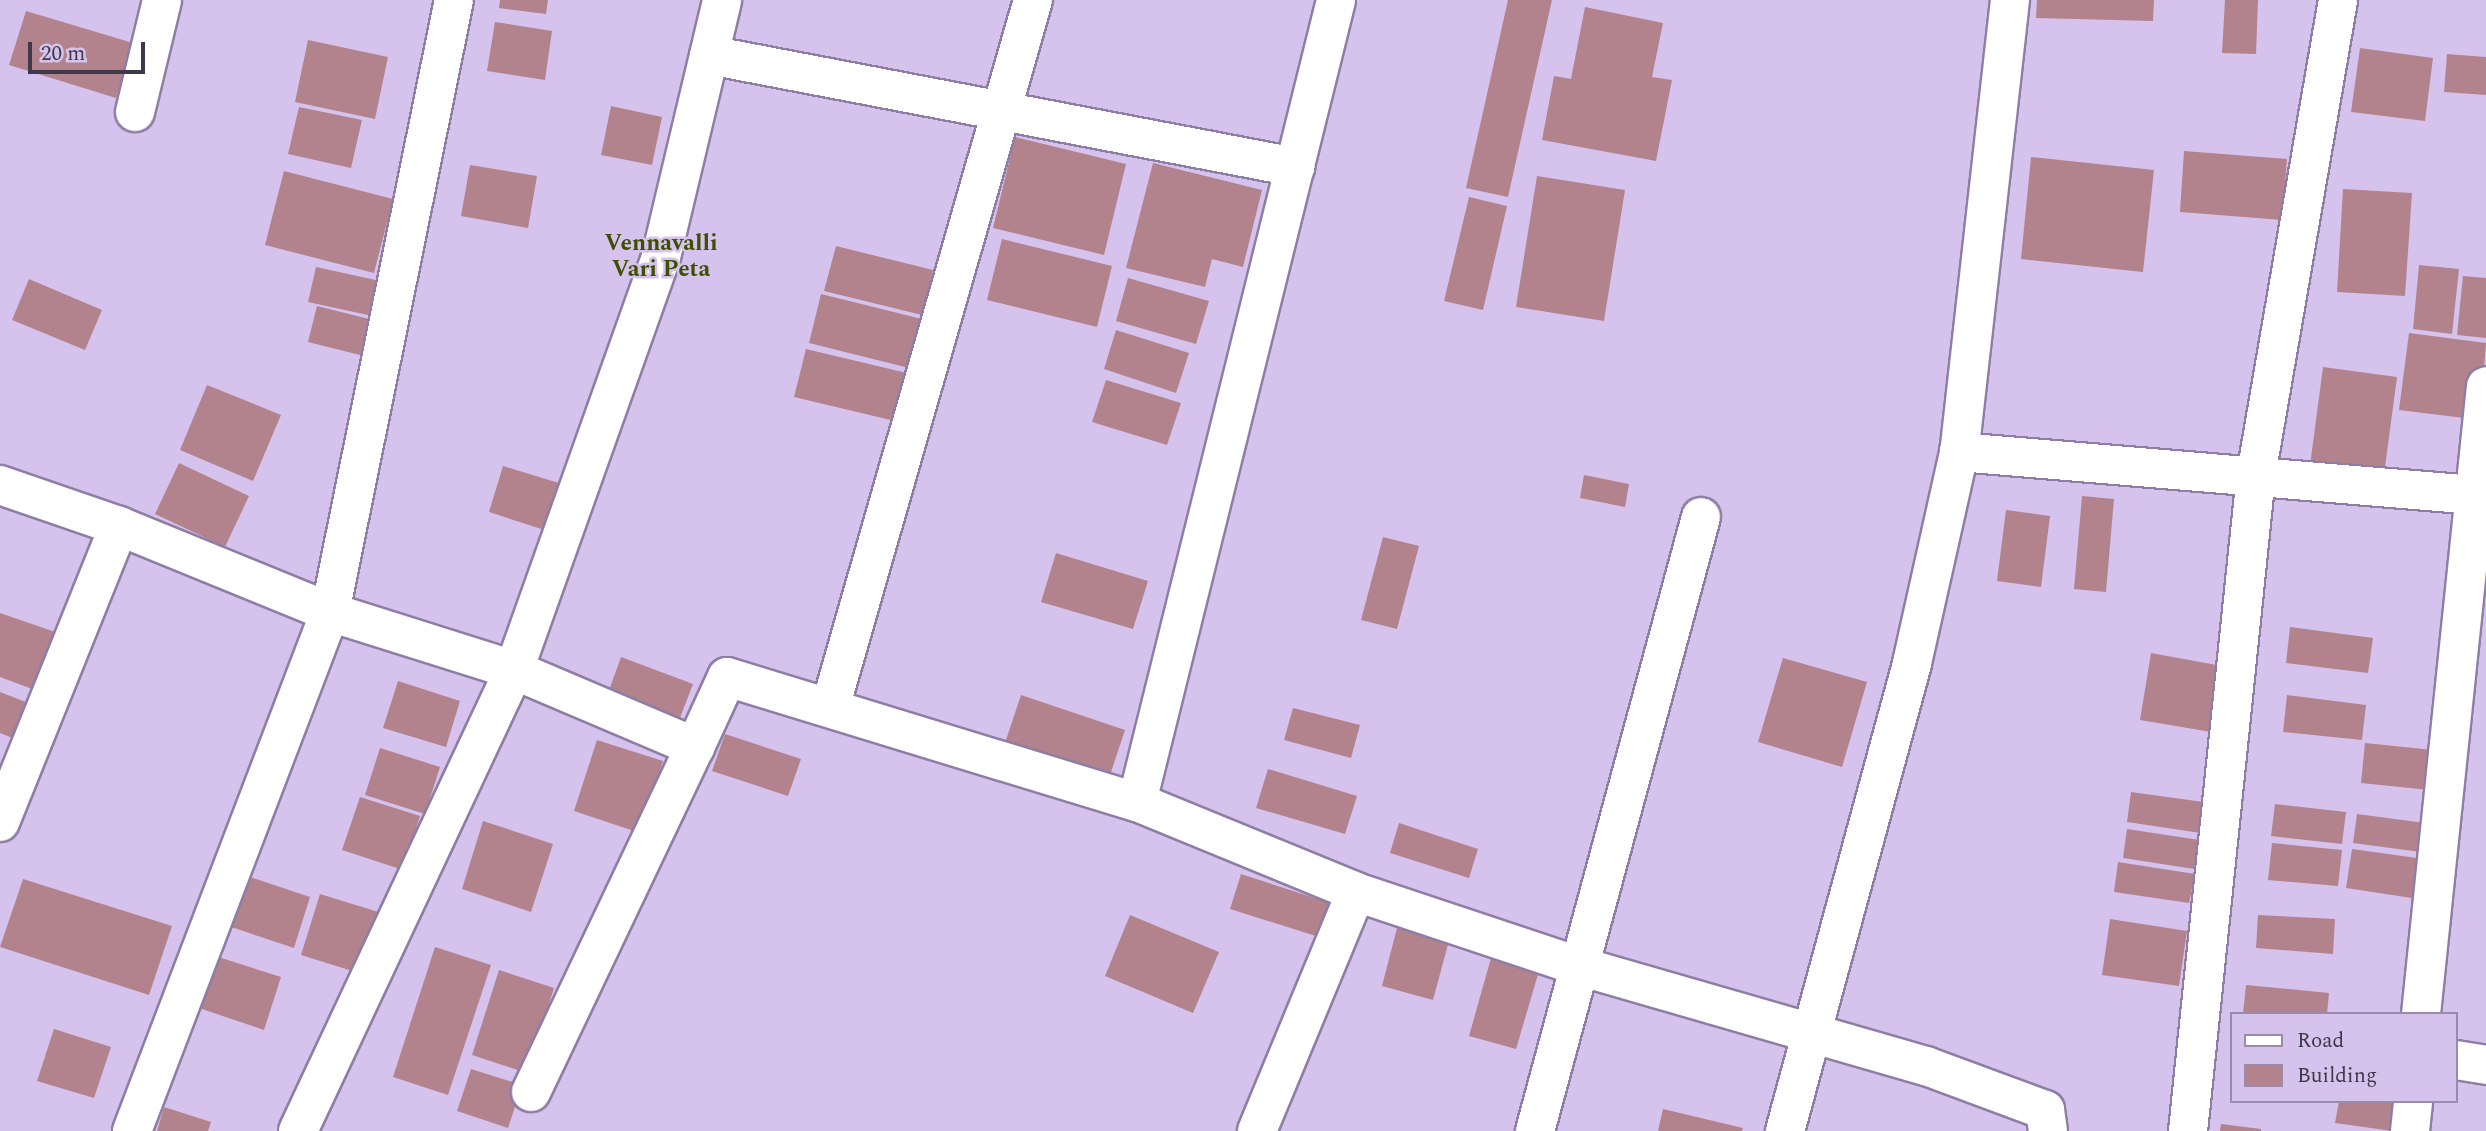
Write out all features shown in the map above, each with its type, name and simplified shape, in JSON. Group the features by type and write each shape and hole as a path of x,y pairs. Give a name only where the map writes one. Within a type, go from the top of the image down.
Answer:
{"street":[{"path":"135,112 162,0"},
{"path":"131,1131 330,612 454,0"},
{"path":"298,1131 514,670 661,257 722,0"},
{"path":"830,708 1005,109 1033,0"},
{"path":"1137,802 1336,0"},
{"path":"1785,1131 1815,1031 1959,452 2010,0"},
{"path":"2188,1131 2217,1031 2256,475 2338,0"},
{"path":"709,55 1005,109 1295,167"},
{"path":"2421,1012 2478,494 2486,386"},
{"path":"1959,452 2478,494"},
{"path":"0,485 119,526 330,612 514,670 695,747"},
{"path":"1535,1131 1701,517"},
{"path":"0,822 119,526"},
{"path":"531,1092 727,677 1137,802 1356,892 1579,966 1815,1031 2045,1110 2048,1131"},
{"path":"1256,1131 1356,892"},
{"path":"2458,1059 2486,1065"},
{"path":"2410,1131 2413,1103"}],"building":[{"path":"500,0 548,0 546,14 499,8"},
{"path":"1508,0 1552,0 1508,197 1466,188"},
{"path":"2037,0 2154,0 2153,21 2036,18"},
{"path":"2225,0 2258,0 2256,54 2222,53"},
{"path":"1585,7 1663,23 1652,77 1672,80 1656,161 1542,140 1554,76 1571,79"},
{"path":"26,11 133,43 116,98 9,65"},
{"path":"495,22 552,31 545,80 487,71"},
{"path":"308,40 388,57 375,119 295,102"},
{"path":"2360,48 2433,58 2425,121 2351,112"},
{"path":"2447,54 2486,57 2486,95 2444,92"},
{"path":"611,106 662,117 652,165 601,155"},
{"path":"299,107 362,120 351,168 288,154"},
{"path":"1015,137 1126,164 1104,255 993,228"},
{"path":"2184,151 2287,159 2282,220 2180,212"},
{"path":"2031,157 2154,170 2143,272 2021,259"},
{"path":"1153,163 1262,190 1243,267 1212,259 1205,287 1126,268"},
{"path":"470,165 537,176 528,228 461,216"},
{"path":"284,171 393,199 374,273 265,245"},
{"path":"1537,176 1625,190 1604,321 1516,307"},
{"path":"2343,189 2412,193 2405,296 2337,292"},
{"path":"1469,197 1507,206 1483,310 1444,301"},
{"path":"1002,239 1112,266 1097,327 987,300"},
{"path":"836,246 933,270 922,315 824,291"},
{"path":"2419,265 2459,269 2452,334 2413,329"},
{"path":"316,267 385,282 377,317 308,302"},
{"path":"2463,276 2486,278 2486,338 2457,335"},
{"path":"1128,278 1209,301 1196,344 1116,321"},
{"path":"29,279 102,310 85,350 12,320"},
{"path":"821,294 922,319 909,368 809,343"},
{"path":"317,306 377,321 368,357 308,342"},
{"path":"1116,330 1189,353 1176,393 1104,369"},
{"path":"2409,333 2486,343 2480,420 2399,410"},
{"path":"806,349 911,374 899,422 794,397"},
{"path":"2323,367 2397,377 2383,482 2309,473"},
{"path":"1106,380 1181,403 1167,445 1092,422"},
{"path":"207,385 281,415 253,481 180,450"},
{"path":"179,463 249,496 225,547 155,514"},
{"path":"503,466 572,487 557,534 489,512"},
{"path":"1584,475 1629,484 1625,507 1580,498"},
{"path":"2082,496 2114,499 2106,592 2074,589"},
{"path":"2006,510 2050,516 2041,587 1997,581"},
{"path":"1383,537 1419,546 1397,629 1361,620"},
{"path":"1056,553 1148,581 1133,629 1041,602"},
{"path":"0,613 64,635 43,693 0,677"},
{"path":"2290,627 2373,638 2368,673 2286,663"},
{"path":"2151,653 2233,668 2223,734 2140,720"},
{"path":"621,657 693,684 678,723 607,696"},
{"path":"1783,658 1867,682 1842,767 1758,742"},
{"path":"398,681 460,701 446,747 383,728"},
{"path":"0,692 44,709 30,745 0,733"},
{"path":"1021,695 1125,730 1108,781 1004,746"},
{"path":"2287,695 2366,705 2362,740 2283,732"},
{"path":"1293,708 1360,725 1351,758 1284,740"},
{"path":"725,734 801,759 788,796 712,771"},
{"path":"597,740 663,761 640,833 574,811"},
{"path":"2365,743 2443,751 2439,791 2361,783"},
{"path":"380,748 440,767 425,814 365,795"},
{"path":"1268,769 1357,796 1345,834 1256,808"},
{"path":"2131,792 2218,804 2214,835 2127,822"},
{"path":"360,797 420,816 403,870 342,850"},
{"path":"2275,804 2346,812 2342,844 2271,836"},
{"path":"2357,814 2425,823 2421,852 2353,843"},
{"path":"483,821 553,844 531,912 462,889"},
{"path":"1399,823 1478,849 1469,878 1390,853"},
{"path":"2127,829 2206,841 2201,870 2123,858"},
{"path":"2272,843 2342,850 2338,886 2268,880"},
{"path":"2352,849 2431,860 2425,900 2346,888"},
{"path":"2118,862 2195,874 2189,903 2114,892"},
{"path":"241,874 310,897 294,948 225,925"},
{"path":"1241,874 1330,903 1319,937 1230,909"},
{"path":"23,879 172,926 149,995 0,947"},
{"path":"320,894 385,914 365,975 301,955"},
{"path":"1130,915 1219,952 1193,1013 1105,976"},
{"path":"2258,915 2335,919 2333,954 2256,948"},
{"path":"2110,919 2187,931 2179,986 2102,975"},
{"path":"1398,924 1450,937 1433,1000 1382,986"},
{"path":"435,947 491,965 448,1095 393,1077"},
{"path":"209,954 281,977 264,1030 193,1006"},
{"path":"1491,958 1539,971 1516,1049 1469,1036"},
{"path":"499,970 554,988 527,1073 472,1055"},
{"path":"2246,985 2329,993 2327,1012 2243,1012"},
{"path":"54,1029 111,1047 94,1098 37,1081"},
{"path":"471,1069 522,1085 508,1128 457,1111"},
{"path":"2339,1103 2396,1103 2392,1131 2335,1123"},
{"path":"164,1107 211,1122 208,1131 157,1131"},
{"path":"1663,1109 1743,1128 1742,1131 1658,1131"},
{"path":"2221,1124 2261,1129 2261,1131 2220,1131"}],"district":[{"name":"Vennavalli Vari Peta","path":"661,257"}]}
